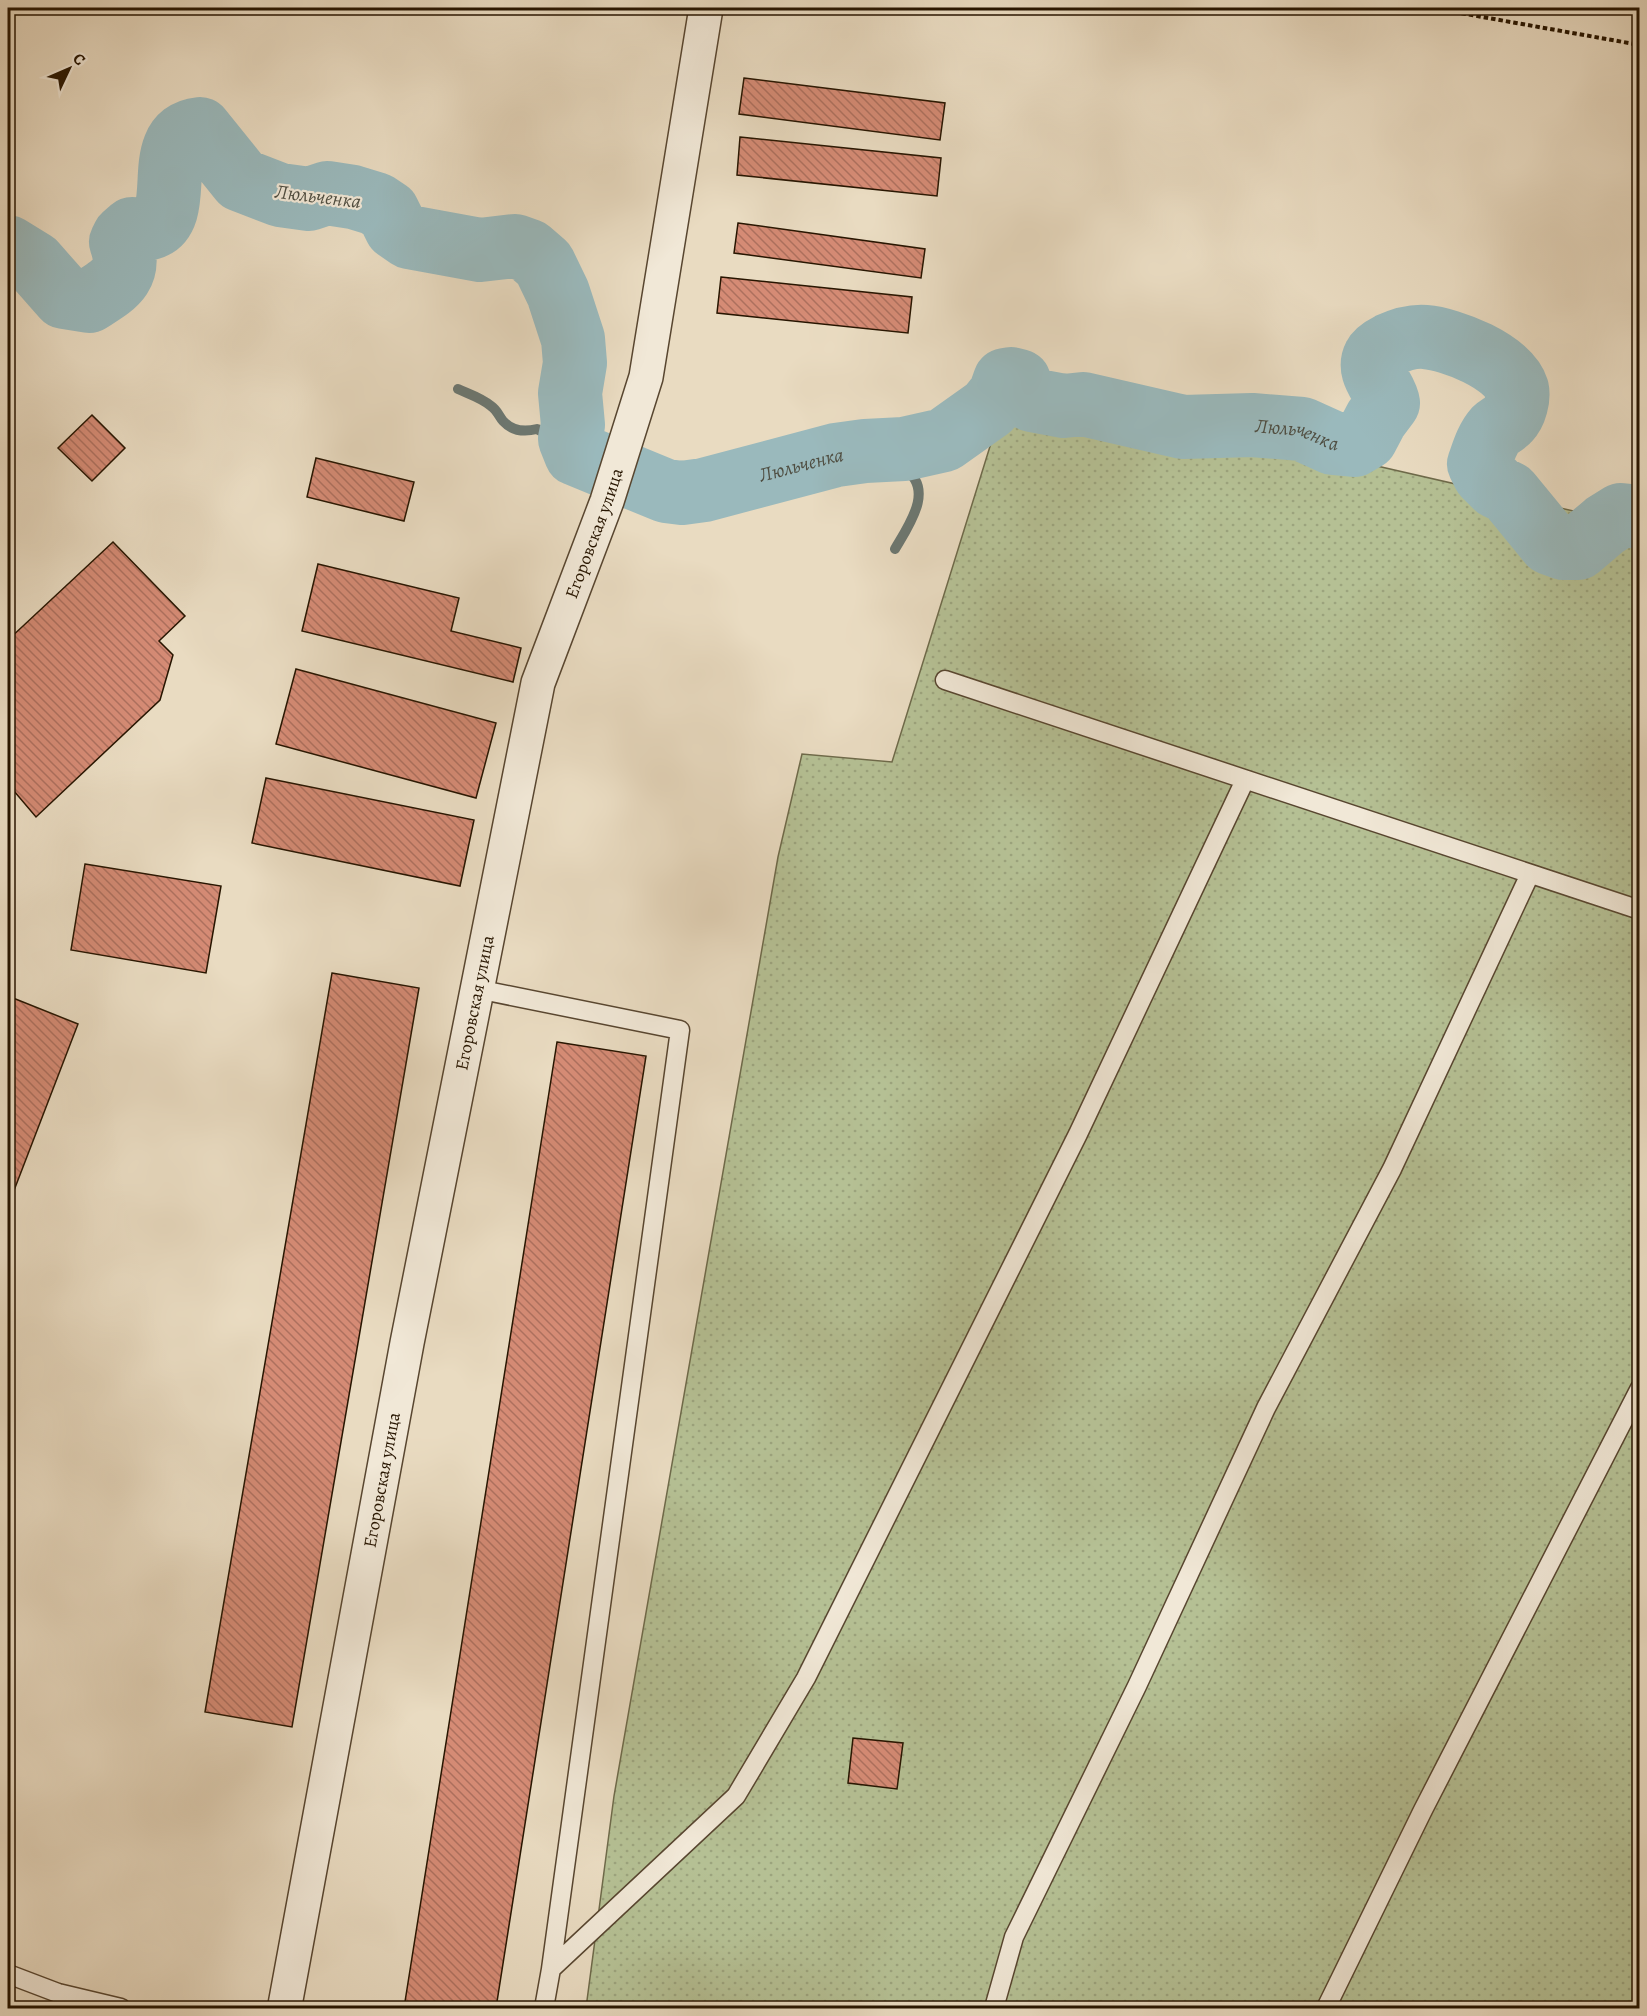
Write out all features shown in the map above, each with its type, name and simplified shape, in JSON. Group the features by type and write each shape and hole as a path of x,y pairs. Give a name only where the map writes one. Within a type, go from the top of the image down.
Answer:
{"street":[{"name":"Егоровская улица","path":"285,2008 405,1355 538,683 607,501 646,377 706,8"}],"lane":[{"path":"945,680 1640,910"},
{"path":"551,1969 736,1796 806,1678 1078,1134 1245,780"},
{"path":"994,2008 1014,1937 1137,1686 1266,1408 1392,1169 1530,874"},
{"path":"477,989 680,1030 544,2008"},
{"path":"1326,2008 1423,1810 1640,1388"},
{"path":"8,1974 58,1993 121,2008"}],"path":[{"path":"1432,8 1640,45"}],"green space":[{"path":"1010,382 1639,526 1639,2008 586,2008 614,1796 778,857 802,754 892,762"}],"building":[{"path":"744,78 945,103 940,140 739,114"},
{"path":"740,137 941,158 937,196 737,175"},
{"path":"738,223 925,249 921,278 734,253"},
{"path":"721,277 912,297 908,333 717,313"},
{"path":"92,415 125,448 92,481 58,448"},
{"path":"316,458 414,482 404,521 307,497"},
{"path":"113,542 185,616 159,641 173,655 160,700 36,817 8,784 8,640"},
{"path":"318,564 459,598 451,631 521,648 513,682 302,631"},
{"path":"296,669 496,723 476,798 276,744"},
{"path":"266,778 474,820 460,886 252,843"},
{"path":"85,864 221,886 206,973 71,950"},
{"path":"332,973 419,988 292,1727 205,1712"},
{"path":"8,996 78,1024 8,1206"},
{"path":"557,1042 646,1056 496,2008 404,2008"},
{"path":"853,1738 903,1743 897,1789 848,1783"}],"waterway":[{"name":"Люльченка","path":"8,247 34,263 64,297 89,301 113,284 123,271 125,263 121,242 124,236 132,229 148,229 161,221 167,209 171,160 176,145 184,134 200,129 241,180 280,195 309,199 327,193 353,197 376,204 388,212 396,228 409,237 480,250 515,246 529,251 544,264 558,293 573,339 575,363 570,393 573,425 570,439 576,454 666,491 682,493 704,490 836,455 904,449 944,440 989,408 1000,394 1005,380 1011,379 1019,381 1021,392 1032,400 1064,406 1083,404 1183,427 1252,425 1302,429 1333,443 1354,445 1366,438 1388,403 1373,368 1375,356 1393,343 1420,337 1449,342 1477,353 1502,369 1512,379 1517,389 1515,409 1507,421 1492,434 1479,464 1484,474 1497,487 1509,493 1550,543 1564,548 1578,548 1605,525 1621,515 1640,517"},
{"path":"458,389 487,403 510,427 523,430 537,429 576,454"},
{"path":"865,451 903,468 913,476 918,486 917,507 895,549"}]}
